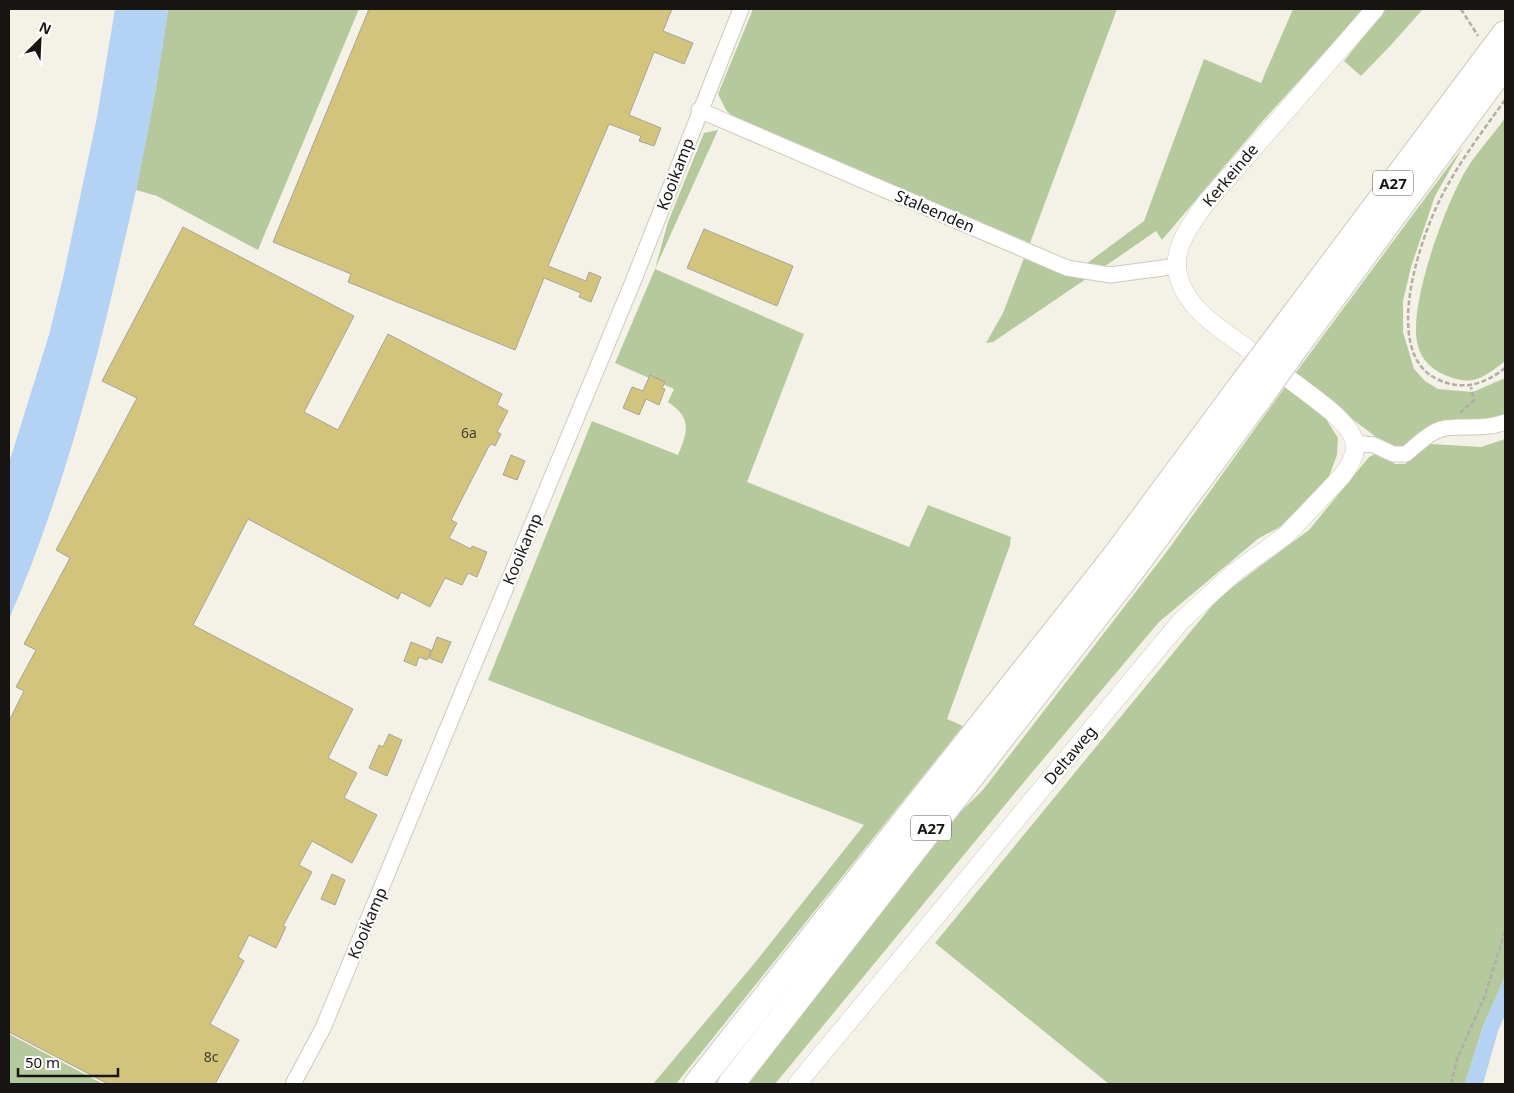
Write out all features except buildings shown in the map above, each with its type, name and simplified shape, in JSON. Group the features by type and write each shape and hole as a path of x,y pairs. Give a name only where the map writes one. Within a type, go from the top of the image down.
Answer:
{"highway":[{"name":"A27","path":"731,1084 1131,571 1250,392 1505,34"},
{"name":"A27","path":"1289,339 1505,64"},
{"name":"A27","path":"697,1084 1114,558 1250,392"}],"street":[{"name":"Kooikamp","path":"293,1084 323,1028 628,293 699,110 741,9"},
{"name":"Kerkeinde","path":"1247,348 1208,321 1195,307 1180,282 1177,259 1184,235 1205,204 1375,9"},
{"name":"Staleenden","path":"699,110 1067,268 1110,275 1178,266"},
{"path":"1288,378 1343,422 1351,431 1355,443 1374,445 1400,456 1406,454 1435,432 1445,428 1494,426 1505,422"},
{"name":"Deltaweg","path":"797,1084 1181,621 1235,572 1286,535 1319,502 1349,466 1355,443"}],"path":[{"path":"1461,9 1478,36"},
{"path":"1505,100 1472,146 1444,190 1419,257 1408,316 1408,336 1412,351 1420,365 1438,380 1471,387 1494,377 1505,368"},
{"path":"1435,432 1474,400 1471,387"},
{"path":"1451,1084 1457,1059 1484,998 1505,931"}],"green space":[{"path":"168,9 359,9 258,250 157,196 136,190 155,93"},
{"path":"753,9 1117,9 1030,243 734,118 726,110 718,94"},
{"path":"1293,9 1364,9 1261,123 1162,240 1156,231 1101,269 1086,264 1144,221 1204,59 1261,83"},
{"path":"1386,9 1423,9 1361,76 1344,61"},
{"path":"1505,118 1505,361 1477,379 1455,379 1428,364 1418,346 1416,330 1422,286 1445,214 1461,179"},
{"path":"718,130 655,269 668,222 704,133"},
{"path":"1463,147 1435,196 1411,267 1403,301 1403,332 1414,369 1425,381 1438,389 1473,392 1505,378 1505,414 1471,423 1432,426 1415,436 1403,447 1392,449 1294,375"},
{"path":"1024,258 1069,276 1086,279 993,342 986,343 1003,313"},
{"path":"655,269 804,334 747,482 909,547 928,505 1011,537 1010,545 947,719 963,726 676,1084 653,1084 753,965 864,825 488,680 592,421 678,455 686,432 686,426 681,414 668,402 674,389 615,363"},
{"path":"1285,387 1326,419 1338,438 1337,455 1328,479 1280,527 1259,538 1159,622 1029,776 775,1084 738,1084 952,820 982,791 1165,554"},
{"path":"1505,439 1505,977 1483,1026 1465,1084 1109,1084 935,943 1219,597 1309,530 1369,457 1379,452 1395,464 1405,464 1431,444 1481,447"},
{"path":"9,1034 103,1084 9,1084"}],"water":[{"path":"115,9 168,9 154,99 143,158 112,295 75,436 45,529 9,619 9,463 49,335 63,278 97,117"},
{"path":"1505,977 1505,1015 1498,1031 1483,1084 1465,1084 1483,1026"}]}
